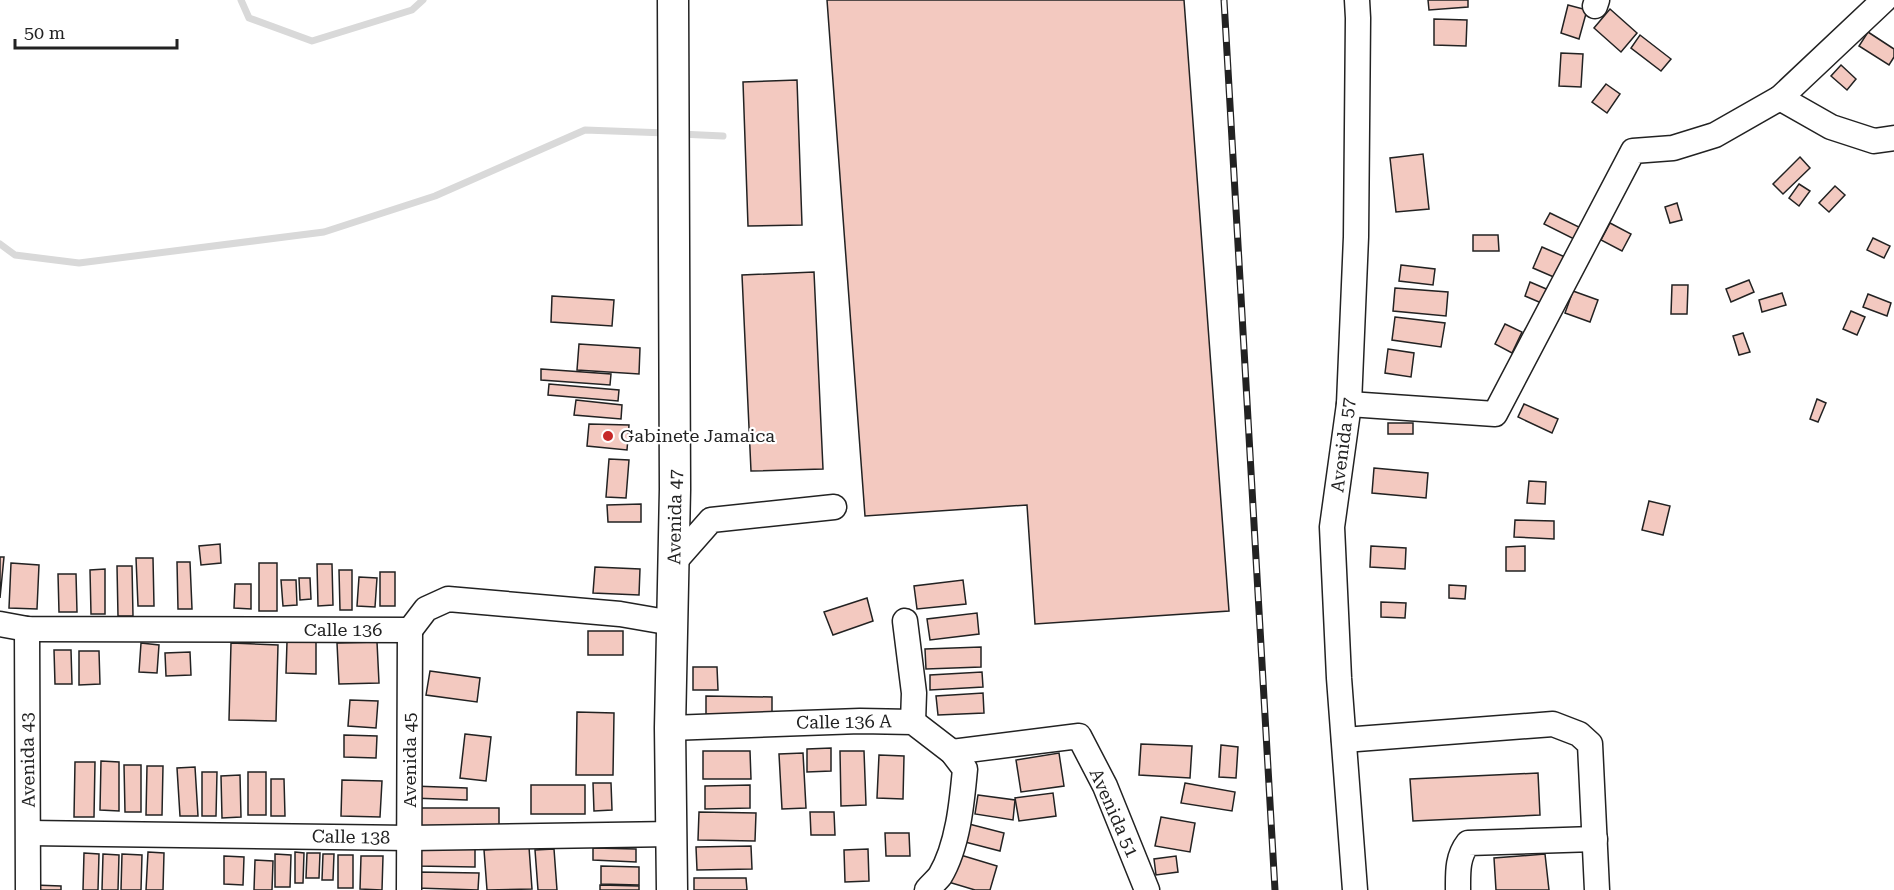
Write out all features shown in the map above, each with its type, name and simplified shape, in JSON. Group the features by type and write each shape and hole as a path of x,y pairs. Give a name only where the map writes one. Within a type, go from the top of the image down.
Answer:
{"main road":[{"name":"Avenida 47","path":"672,890 670,728 674,562 673,0"}],"street":[{"name":"Avenida 57","path":"1355,890 1339,678 1332,527 1349,404 1356,237 1358,18 1356,0"},
{"path":"1349,404 1495,414 1633,151 1673,148 1714,135 1780,98 1884,0"},
{"path":"1780,98 1831,127 1884,140"},
{"path":"674,562 711,520 834,507"},
{"path":"410,630 426,609 448,599 620,614 672,622"},
{"path":"905,621 914,693 913,722"},
{"name":"Calle 136","path":"0,624 27,629 410,630"},
{"name":"Avenida 43","path":"27,629 28,890"},
{"name":"Avenida 45","path":"409,890 410,630"},
{"name":"Calle 136 A","path":"670,728 860,721 913,722 952,752"},
{"path":"1344,740 1553,724 1579,734 1590,744 1597,890"},
{"name":"Avenida 51","path":"952,752 1079,736 1105,786 1147,890"},
{"path":"927,890 940,876 960,819 965,769 952,752"},
{"name":"Calle 138","path":"29,833 410,838 673,834"},
{"path":"1458,890 1458,866 1461,851 1468,843 1595,839"}],"building":[{"path":"827,0 1184,0 1229,611 1035,624 1027,505 865,516"},
{"path":"1428,0 1468,0 1468,7 1429,10"},
{"path":"1568,5 1587,10 1579,39 1561,33"},
{"path":"1610,9 1637,33 1621,52 1594,28"},
{"path":"1434,19 1467,20 1466,46 1434,45"},
{"path":"1868,32 1894,49 1894,57 1889,65 1859,46"},
{"path":"1640,35 1671,59 1661,71 1631,48"},
{"path":"1561,53 1583,54 1581,87 1559,86"},
{"path":"1841,65 1856,79 1847,90 1831,76"},
{"path":"797,80 802,225 748,226 743,82"},
{"path":"1606,84 1620,94 1607,113 1592,102"},
{"path":"1423,154 1429,209 1396,212 1390,158"},
{"path":"1800,157 1810,168 1783,194 1773,184"},
{"path":"1799,184 1810,191 1799,206 1789,198"},
{"path":"1835,186 1845,195 1829,212 1819,203"},
{"path":"1677,203 1682,220 1670,223 1665,207"},
{"path":"1550,213 1581,228 1576,240 1544,224"},
{"path":"1610,223 1631,234 1622,251 1601,240"},
{"path":"1473,235 1498,235 1499,251 1473,251"},
{"path":"1873,238 1890,246 1884,258 1867,250"},
{"path":"1542,247 1565,257 1556,278 1533,268"},
{"path":"1401,265 1435,269 1433,285 1399,281"},
{"path":"814,272 823,469 751,471 742,275"},
{"path":"1749,280 1754,292 1731,302 1726,289"},
{"path":"1530,282 1551,291 1546,305 1525,296"},
{"path":"1672,285 1688,285 1687,314 1671,314"},
{"path":"1395,288 1448,292 1446,316 1393,311"},
{"path":"1573,291 1598,300 1590,322 1565,313"},
{"path":"1782,293 1786,305 1762,312 1759,300"},
{"path":"1868,294 1891,303 1887,316 1863,307"},
{"path":"552,296 614,300 612,326 551,322"},
{"path":"1851,311 1865,317 1857,335 1843,329"},
{"path":"1395,317 1445,323 1441,347 1392,340"},
{"path":"1505,324 1522,332 1512,353 1495,344"},
{"path":"1743,333 1750,352 1739,355 1733,336"},
{"path":"579,344 640,348 639,374 577,370"},
{"path":"1388,349 1414,353 1411,377 1385,373"},
{"path":"541,369 611,374 610,385 541,380"},
{"path":"549,384 619,390 618,401 548,395"},
{"path":"1817,399 1826,403 1818,422 1810,419"},
{"path":"576,400 622,405 621,419 574,415"},
{"path":"1524,404 1558,419 1552,433 1518,417"},
{"path":"1388,423 1413,423 1413,434 1388,434"},
{"name":"Gabinete Jamaica","path":"589,424 629,425 627,450 587,446"},
{"path":"609,459 629,460 626,498 606,497"},
{"path":"1374,468 1428,473 1426,498 1372,493"},
{"path":"1529,481 1546,482 1545,504 1527,503"},
{"path":"1649,501 1670,506 1663,535 1642,530"},
{"path":"641,504 641,522 608,522 607,505"},
{"path":"1515,520 1554,521 1554,539 1514,537"},
{"path":"220,544 221,563 201,565 199,546"},
{"path":"1371,546 1406,548 1405,569 1370,567"},
{"path":"1525,546 1525,571 1506,571 1506,547"},
{"path":"0,557 4,557 0,598"},
{"path":"136,558 153,558 154,606 138,606"},
{"path":"177,562 190,562 192,609 178,609"},
{"path":"11,563 39,565 37,609 9,608"},
{"path":"259,563 277,563 277,611 259,611"},
{"path":"317,564 332,564 333,605 318,606"},
{"path":"117,566 132,566 133,616 118,616"},
{"path":"595,567 640,569 639,595 593,593"},
{"path":"105,569 105,614 91,614 90,570"},
{"path":"339,570 352,570 352,610 340,610"},
{"path":"380,572 395,572 395,606 380,606"},
{"path":"58,574 76,574 77,612 59,612"},
{"path":"359,577 377,578 375,607 357,606"},
{"path":"299,578 310,578 311,599 300,600"},
{"path":"281,580 296,580 297,605 283,606"},
{"path":"963,580 966,604 917,609 914,586"},
{"path":"235,584 251,584 251,609 234,608"},
{"path":"1449,585 1466,586 1465,599 1449,598"},
{"path":"867,598 873,621 833,635 824,612"},
{"path":"1381,602 1406,603 1405,618 1381,617"},
{"path":"977,613 979,634 930,640 927,619"},
{"path":"588,631 623,631 623,655 588,655"},
{"path":"287,642 316,642 316,674 286,673"},
{"path":"377,642 379,683 339,684 337,643"},
{"path":"141,643 159,645 157,673 139,672"},
{"path":"231,643 278,645 276,721 229,720"},
{"path":"981,647 981,667 926,669 925,649"},
{"path":"54,650 71,650 72,684 55,684"},
{"path":"79,651 99,651 100,684 79,685"},
{"path":"190,652 191,675 166,676 165,653"},
{"path":"693,667 717,667 718,690 693,690"},
{"path":"430,671 480,678 477,702 426,695"},
{"path":"982,672 983,687 930,690 930,675"},
{"path":"983,693 984,713 938,715 936,696"},
{"path":"706,696 772,697 772,715 706,714"},
{"path":"350,700 378,701 376,728 348,726"},
{"path":"577,712 614,713 613,775 576,775"},
{"path":"465,734 491,737 486,781 460,778"},
{"path":"344,735 377,736 376,758 344,757"},
{"path":"1141,744 1192,746 1190,778 1139,775"},
{"path":"1221,745 1238,747 1236,778 1219,777"},
{"path":"831,748 831,771 807,772 807,749"},
{"path":"703,751 750,751 751,779 703,779"},
{"path":"840,751 864,751 866,805 841,806"},
{"path":"803,753 806,808 782,809 779,754"},
{"path":"1059,753 1064,786 1021,792 1016,760"},
{"path":"879,755 904,756 903,799 877,798"},
{"path":"101,761 119,762 119,811 100,810"},
{"path":"75,762 95,762 94,817 74,817"},
{"path":"124,765 141,765 141,812 125,812"},
{"path":"147,766 163,766 162,815 146,815"},
{"path":"195,767 198,816 180,816 177,768"},
{"path":"202,772 217,772 216,816 202,816"},
{"path":"248,772 266,772 266,815 248,815"},
{"path":"1538,773 1540,815 1413,821 1410,779"},
{"path":"240,775 241,817 222,818 221,776"},
{"path":"271,779 284,779 285,816 271,816"},
{"path":"342,780 382,781 380,817 341,816"},
{"path":"593,783 611,783 612,810 594,811"},
{"path":"1185,783 1235,792 1232,811 1181,803"},
{"path":"531,785 585,785 585,814 531,814"},
{"path":"750,785 750,808 705,809 705,786"},
{"path":"413,786 467,788 467,800 412,798"},
{"path":"1053,793 1056,816 1019,821 1015,798"},
{"path":"978,795 1015,800 1013,820 975,814"},
{"path":"421,808 499,808 499,825 421,826"},
{"path":"699,812 756,813 755,841 698,840"},
{"path":"810,812 834,812 835,835 811,835"},
{"path":"1161,817 1195,823 1190,852 1155,846"},
{"path":"969,824 1004,833 1000,851 965,842"},
{"path":"885,833 909,833 910,856 886,856"},
{"path":"751,846 752,869 697,870 696,847"},
{"path":"416,847 475,848 475,867 416,866"},
{"path":"529,847 532,889 487,890 484,850"},
{"path":"593,848 636,849 636,862 593,860"},
{"path":"554,849 557,890 538,890 535,850"},
{"path":"868,849 869,881 845,882 844,850"},
{"path":"148,852 164,853 163,890 146,890"},
{"path":"295,852 304,853 303,883 295,883"},
{"path":"84,853 99,854 98,890 83,890"},
{"path":"307,853 320,853 319,878 306,878"},
{"path":"954,853 997,866 990,890 975,890 945,881"},
{"path":"103,854 119,855 118,890 102,890"},
{"path":"122,854 142,855 141,890 121,890"},
{"path":"275,854 291,855 290,887 275,887"},
{"path":"323,854 334,854 333,880 322,880"},
{"path":"1545,854 1549,890 1496,890 1494,858"},
{"path":"338,855 353,855 353,888 338,888"},
{"path":"224,856 244,857 243,885 224,884"},
{"path":"361,856 383,856 382,890 360,889"},
{"path":"1176,856 1178,872 1156,875 1154,859"},
{"path":"255,860 273,861 272,890 254,890"},
{"path":"601,866 639,867 639,885 601,884"},
{"path":"417,872 479,873 478,890 417,888"},
{"path":"694,878 746,878 747,890 694,890"},
{"path":"34,885 61,886 61,890 34,890"},
{"path":"600,885 639,886 639,890 600,890"}],"waterway":[{"path":"241,0 249,18 312,41 412,10 423,0"},
{"path":"0,244 15,255 79,263 324,232 435,196 585,130 666,133"},
{"path":"680,134 723,136"}],"railway":[{"path":"1224,0 1275,890"}],"place":[{"name":"Gabinete Jamaica","path":"608,436"}]}
